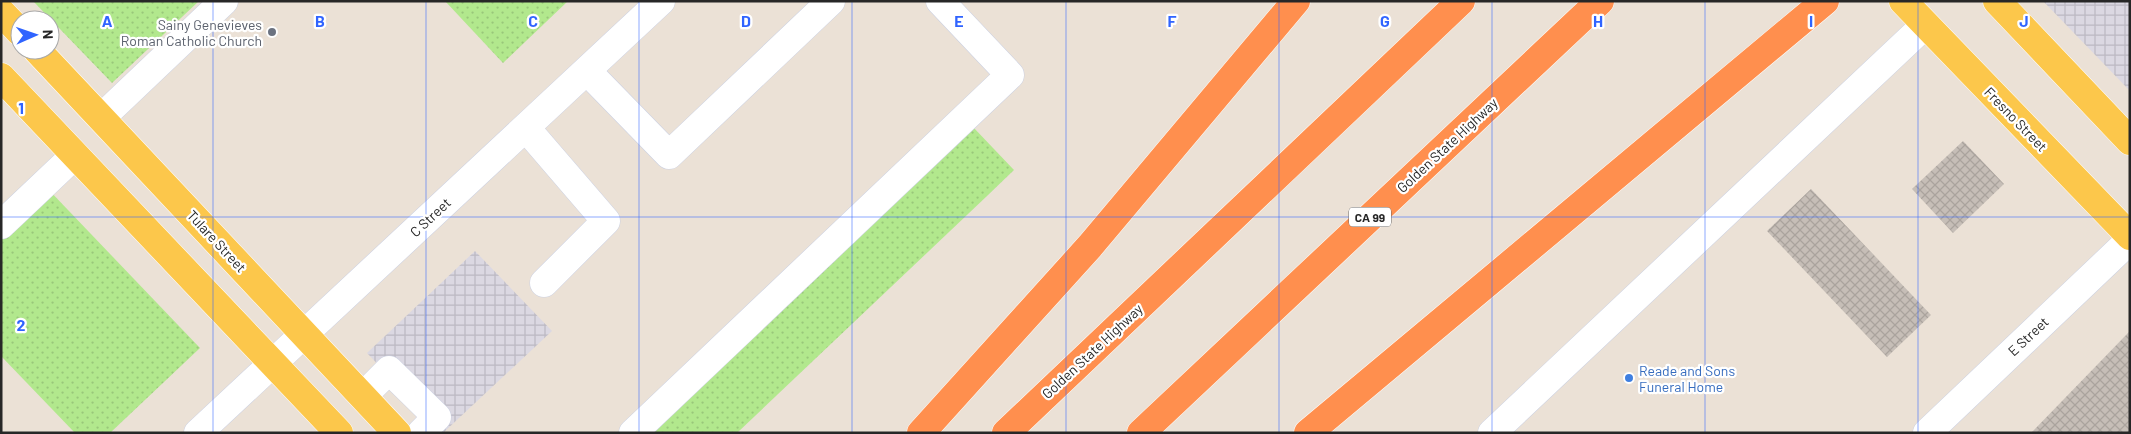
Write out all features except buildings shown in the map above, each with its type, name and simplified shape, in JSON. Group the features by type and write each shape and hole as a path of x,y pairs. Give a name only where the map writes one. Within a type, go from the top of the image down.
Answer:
{"highway":[{"path":"921,433 1090,246 1296,1"},
{"name":"Golden State Highway","path":"1006,433 1461,1"},
{"name":"Golden State Highway","path":"1141,433 1600,1"},
{"path":"1308,433 1825,1"}],"main road":[{"name":"Fresno Street","path":"1903,1 2130,236"},
{"path":"1997,1 2130,141"},
{"path":"1,12 10,21"},
{"name":"Tulare Street","path":"46,60 397,433"},
{"path":"1,77 340,433"}],"street":[{"path":"101,118 224,1"},
{"name":"C Street","path":"198,433 661,1"},
{"path":"587,71 669,155 831,1"},
{"path":"633,433 1010,75 940,1"},
{"path":"1492,433 1925,25"},
{"path":"526,128 606,221 544,283"},
{"path":"1,225 75,155"},
{"name":"E Street","path":"1927,433 2130,240"},
{"path":"363,396 389,370 437,417 422,433"}],"shaded area":[{"path":"2043,1 2130,1 2130,91"},
{"path":"475,251 552,331 443,433 367,353"}],"green space":[{"path":"33,1 199,1 112,83 60,29 60,10 42,10"},
{"path":"445,1 568,1 503,63"},
{"path":"973,127 1014,170 987,196 737,433 651,433"},
{"path":"46,187 200,348 110,433 75,433 1,356 1,229"}],"place":[{"name":"Sainy Genevieves Roman Catholic Church","path":"272,32"},
{"name":"Reade and Sons Funeral Home","path":"1629,378"}]}
